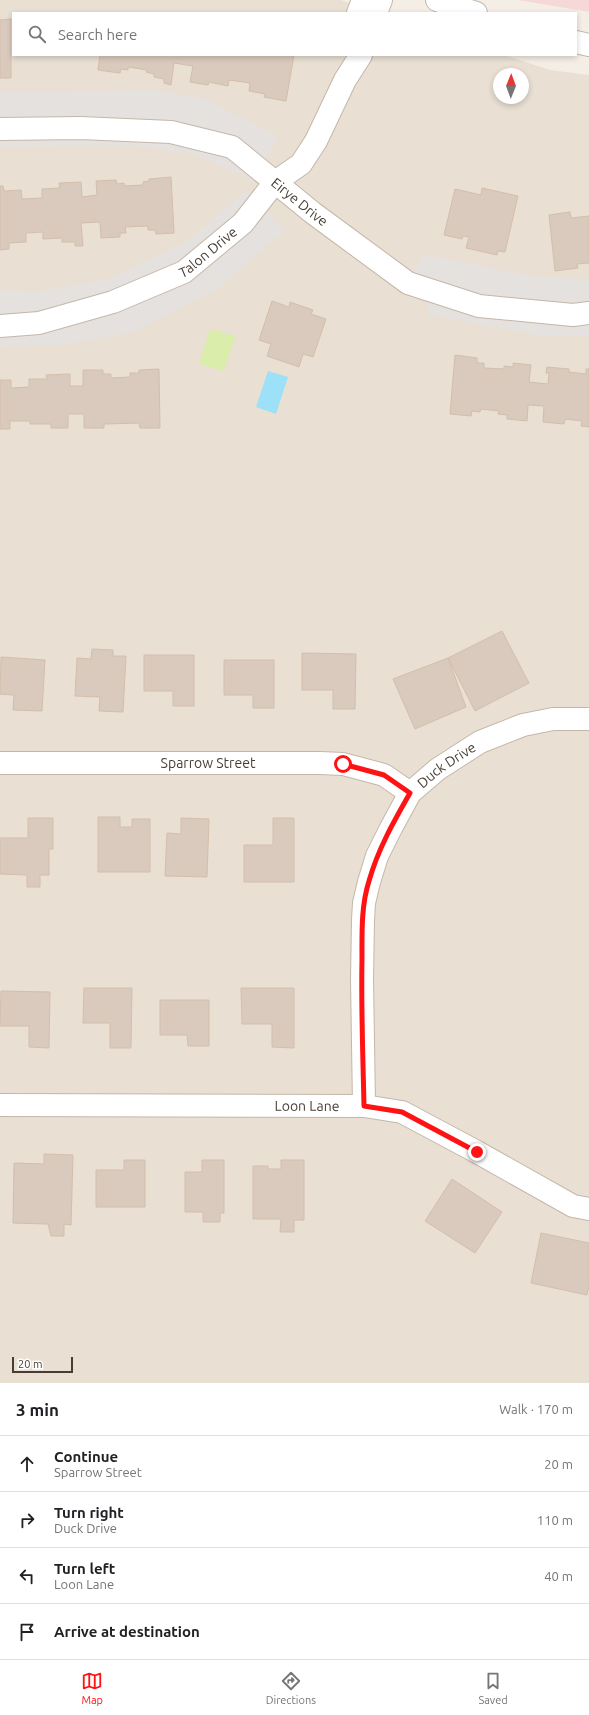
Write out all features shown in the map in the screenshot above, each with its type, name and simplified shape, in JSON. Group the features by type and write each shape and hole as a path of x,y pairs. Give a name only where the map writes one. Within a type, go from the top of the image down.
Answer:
{"street":[{"path":"358,12 363,0"},
{"path":"376,12 381,0"},
{"path":"437,0 473,12"},
{"path":"577,42 589,45"},
{"name":"Talon Drive","path":"344,56 345,80"},
{"name":"Talon Drive","path":"0,326 40,323 113,302 184,272 243,223 275,182 301,164 316,141 345,80 360,56"},
{"name":"Eirye Drive","path":"0,129 81,128 171,132 232,147 275,182 408,283 479,306 573,314 589,313"},
{"name":"Duck Drive","path":"364,1106 362,979 364,903 377,856 410,793 438,769 480,742 523,725 553,719 589,719"},
{"name":"Sparrow Street","path":"0,763 343,764 384,775 410,793"},
{"name":"Loon Lane","path":"0,1105 364,1106 402,1112 477,1152 572,1206 589,1208"}],"shaded area":[{"path":"0,0 341,0 376,12 12,12 12,56 507,56 550,70 589,75 589,1383 0,1383"},
{"path":"518,0 589,0 589,12"},
{"path":"153,90 205,99 278,136 253,180 196,155 131,145 0,147 0,92"},
{"path":"245,191 285,230 218,288 137,331 62,345 0,346 0,290 37,292 108,279 187,242"},
{"path":"423,255 537,277 589,279 589,336 536,335 426,314 432,291 408,283"}],"green space":[{"path":"210,329 235,336 224,371 199,364"}],"water":[{"path":"268,371 288,377 276,414 256,407"}],"building":[{"path":"11,19 11,78 0,78 0,20"},
{"path":"100,56 294,56 286,101 264,97 265,94 249,91 250,83 229,80 228,86 209,82 208,85 190,82 193,66 174,63 171,85 164,83 164,79 154,77 154,74 146,72 147,70 128,67 128,70 121,69 120,73 98,70"},
{"path":"171,177 174,233 156,234 155,230 148,230 148,226 125,227 126,233 120,233 120,237 101,238 100,222 81,223 83,246 75,246 75,242 62,242 62,238 43,239 43,232 26,233 26,242 9,243 9,249 0,250 0,186 3,186 4,191 21,190 22,199 42,198 42,189 60,188 59,183 81,182 82,197 97,195 96,181 116,180 117,184 124,183 124,186 143,185 143,182 149,181 149,179"},
{"path":"482,188 518,196 505,252 498,251 497,255 466,248 469,237 463,236 462,239 444,235 455,189 481,195"},
{"path":"570,212 571,218 589,216 589,263 577,264 578,268 555,271 549,215"},
{"path":"272,301 289,307 290,302 313,310 311,314 326,319 313,357 303,354 299,367 267,356 271,344 259,340"},
{"path":"455,355 477,358 477,363 484,363 484,368 504,369 504,366 513,367 513,363 531,365 529,382 548,384 549,373 546,373 547,367 569,369 569,372 586,374 586,369 589,369 589,427 581,426 582,421 565,419 564,424 543,422 544,406 528,405 527,421 507,419 507,415 498,414 499,411 481,409 480,412 472,411 471,416 450,414"},
{"path":"159,369 160,428 140,428 139,423 104,424 104,428 84,428 84,414 68,414 68,428 51,428 51,424 30,424 30,421 10,421 10,429 0,429 0,380 11,380 11,388 29,387 29,379 47,379 46,375 70,374 70,386 83,386 83,370 103,370 103,374 111,374 111,378 130,377 130,373 139,373 139,370"},
{"path":"502,631 529,683 475,711 448,658"},
{"path":"92,649 113,650 113,656 126,656 123,712 99,711 100,697 75,696 77,658 91,659"},
{"path":"302,653 356,654 355,709 333,709 333,690 302,690"},
{"path":"144,655 194,655 194,706 173,706 173,691 144,691"},
{"path":"1,657 45,660 42,711 13,710 14,695 0,694"},
{"path":"448,658 466,707 415,729 393,679"},
{"path":"224,660 274,660 274,708 253,708 253,695 224,695"},
{"path":"98,817 120,817 120,827 132,827 132,819 150,819 150,872 98,872"},
{"path":"28,818 53,818 53,849 49,849 49,875 40,875 40,887 27,887 27,875 0,874 0,838 28,838"},
{"path":"181,818 209,819 207,877 165,876 167,833 181,834"},
{"path":"273,818 294,818 294,882 244,882 244,845 273,845"},
{"path":"84,988 132,988 131,1048 110,1048 110,1023 83,1023"},
{"path":"241,988 294,988 294,1048 272,1047 272,1024 242,1024"},
{"path":"1,991 50,992 49,1048 29,1047 29,1026 0,1026"},
{"path":"160,1000 209,1000 209,1046 188,1046 187,1035 160,1035"},
{"path":"44,1154 73,1155 71,1225 64,1224 64,1236 51,1236 48,1224 13,1223 14,1163 44,1164"},
{"path":"124,1160 145,1160 145,1207 96,1207 96,1170 124,1170"},
{"path":"202,1160 224,1160 224,1213 220,1213 220,1222 203,1222 203,1212 185,1212 185,1172 202,1172"},
{"path":"281,1160 304,1160 304,1220 294,1220 294,1232 280,1232 281,1219 253,1219 253,1166 268,1166 268,1169 281,1169"},
{"path":"452,1179 502,1212 475,1253 425,1221"},
{"path":"541,1233 589,1243 589,1286 587,1295 531,1283"}],"route":[{"path":"343,764 384,775 410,793 377,856 364,903 362,979 364,1106 402,1112 477,1152"}]}
